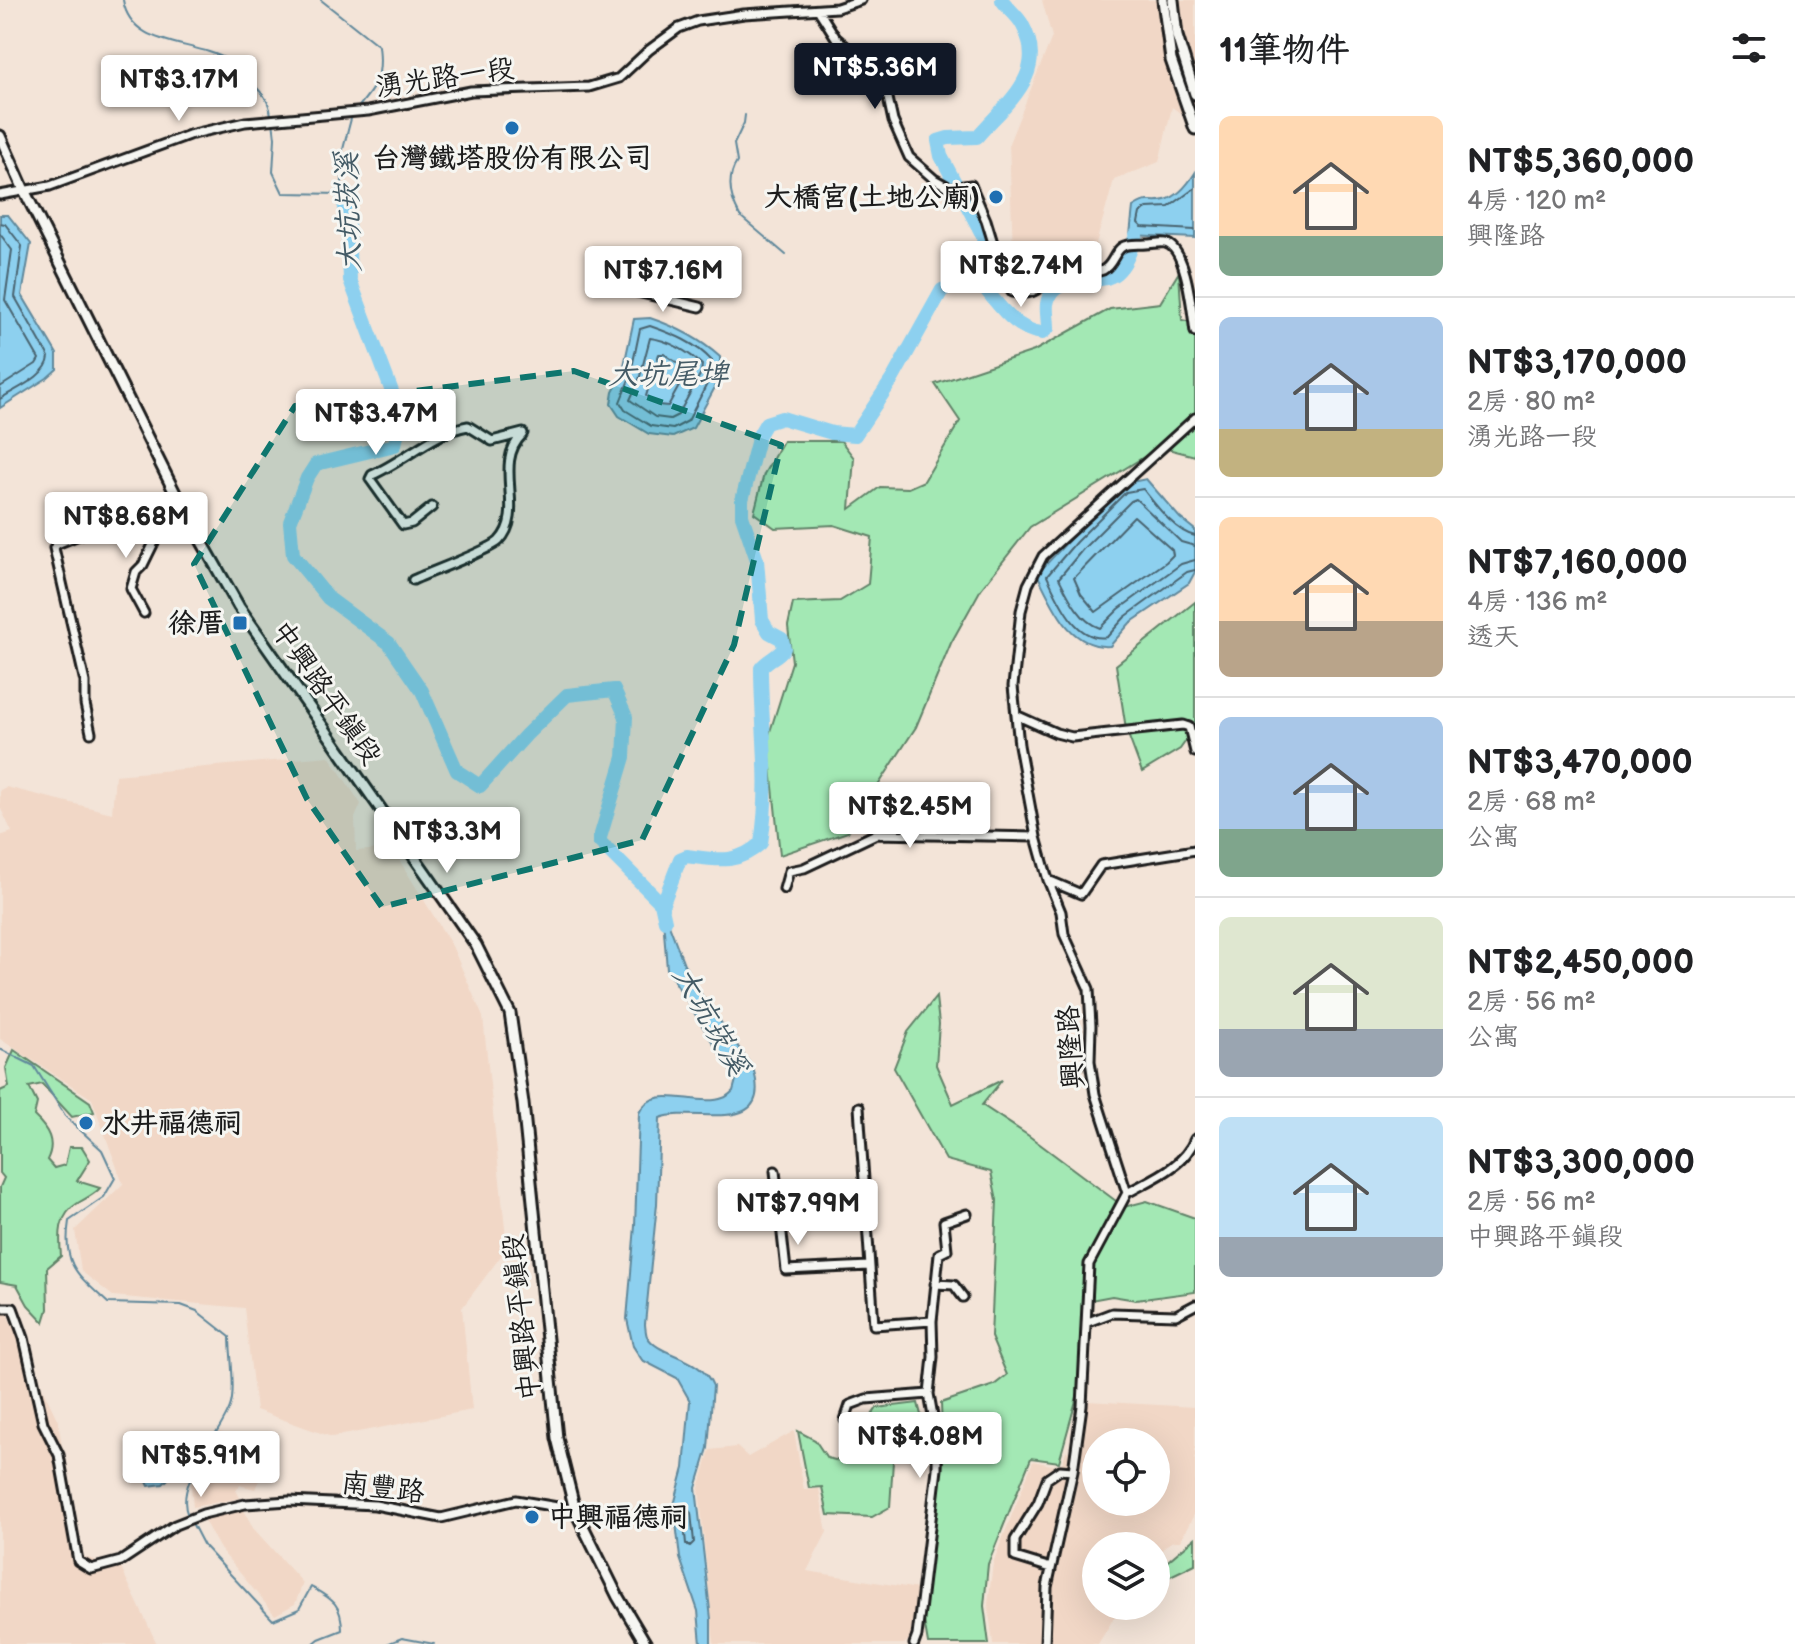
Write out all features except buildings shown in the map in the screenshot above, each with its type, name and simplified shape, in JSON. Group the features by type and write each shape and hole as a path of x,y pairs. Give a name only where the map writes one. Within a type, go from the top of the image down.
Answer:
{"street":[{"name":"湧光路一段","path":"0,195 50,186 189,135 245,122 368,111 471,91 589,87 619,78 679,28 698,21 744,14 819,11 861,0"},
{"path":"1163,0 1171,60 1195,129"},
{"path":"1173,0 1177,36 1195,94"},
{"path":"819,11 836,38 878,74 909,157 934,179 950,188 971,185 986,220 1004,279 1012,292 1028,294 1038,291 1056,275 1067,271 1107,268 1126,245 1166,242 1176,249 1184,270 1195,332"},
{"name":"中興路平鎮段","path":"0,136 181,505 239,607 476,945 510,1013 523,1103 557,1438 575,1510 618,1597 646,1644"},
{"path":"633,291 700,307"},
{"name":"興隆路","path":"1127,1193 1095,1094 1090,1061 1089,989 1064,934 1061,912 1036,837 1019,745 1013,686 1021,611 1028,585 1043,556 1195,418"},
{"path":"413,580 498,542 510,522 509,456 523,433 492,441 468,426 456,428 430,441 396,465 372,475 370,479 403,525 412,523 432,507"},
{"path":"91,733 85,704 85,682 54,548 110,522 181,505"},
{"path":"144,613 131,589 136,572 170,510"},
{"path":"1018,716 1072,737 1183,725 1189,727 1195,752"},
{"path":"784,889 789,871 804,868 876,834 1036,837"},
{"path":"1048,880 1081,894 1101,865 1195,850"},
{"path":"859,1107 874,1325 932,1321"},
{"path":"1045,1644 1047,1587 1073,1471 1082,1406 1089,1264 1127,1193 1175,1166 1191,1150 1195,1139"},
{"path":"775,1171 786,1270 869,1266"},
{"path":"914,1644 937,1469 937,1438 929,1394 935,1284 939,1254 947,1250 944,1222 967,1214"},
{"path":"935,1284 954,1285 963,1297"},
{"path":"1088,1322 1112,1313 1176,1315 1195,1305"},
{"name":"南豐路","path":"0,1308 13,1308 24,1338 43,1423 59,1455 78,1561 91,1569 121,1561 175,1525 203,1514 245,1504 289,1501 375,1505 441,1518 516,1500 575,1510"},
{"path":"845,1420 850,1405 866,1399 929,1394"},
{"path":"1051,1568 1015,1557 1015,1540 1038,1503 1047,1479 1060,1470 1073,1471"}],"highlighted area":[{"path":"574,371 781,445 734,645 642,840 382,907 307,799 194,564 295,406"}],"shaded area":[{"path":"1042,0 1195,0 1195,124 1172,107 1159,162 1114,180 1093,254 1013,251 1009,143 1052,37"},
{"path":"329,756 361,804 355,818 356,851 392,848 452,946 483,1017 507,1248 462,1308 472,1410 332,1437 256,1410 244,1308 113,1296 81,1271 75,1230 123,1184 92,1099 0,1039 0,836 12,832 0,807 0,790 6,787 112,813 115,775"},
{"path":"0,1313 7,1314 58,1421 80,1556 121,1568 157,1644 0,1644"},
{"path":"1087,1401 1195,1407 1195,1513 1180,1541 1170,1543 1170,1532 1082,1532 1082,1620 1113,1620 1098,1644 1049,1644 1051,1589 1078,1472 1082,1440 1082,1516 1170,1516 1170,1428 1084,1428"},
{"path":"794,1431 804,1490 819,1489 827,1532 807,1571 918,1589 910,1639 904,1644 714,1644 699,1488 710,1450 737,1447 748,1457"},
{"path":"219,1432 271,1454 255,1489 240,1485 236,1490 240,1498 193,1507 191,1485"},
{"path":"1066,1451 1072,1452 1042,1588 1041,1644 993,1644 988,1604 993,1563 1033,1461 1056,1466 1063,1462"},
{"path":"243,1508 253,1528 303,1583 295,1604 275,1615 220,1549 202,1517"}],"green space":[{"path":"1179,272 1182,320 1195,323 1195,456 1160,447 1030,527 981,589 951,643 916,727 848,832 780,855 768,738 792,662 788,626 793,603 840,601 868,584 872,537 834,525 775,528 754,513 764,474 783,441 841,441 854,458 850,509 880,487 908,488 924,481 960,421 935,384 1034,351 1110,309 1160,303"},
{"path":"1195,602 1195,728 1180,749 1142,772 1126,729 1116,665"},
{"path":"936,997 939,1024 936,1065 953,1104 1002,1080 982,1105 1124,1207 1147,1201 1195,1218 1195,1292 1136,1300 1112,1296 1085,1301 1080,1386 1059,1462 1031,1458 988,1564 984,1606 989,1644 928,1644 922,1609 943,1462 941,1403 994,1385 1007,1375 991,1337 997,1200 991,1172 946,1160 894,1068 908,1032"},
{"path":"14,1050 90,1102 94,1112 72,1117 42,1084 29,1087 37,1103 34,1116 47,1131 51,1142 47,1160 54,1168 65,1165 69,1147 82,1147 90,1160 77,1181 100,1188 71,1208 63,1220 61,1256 47,1268 48,1309 44,1322 28,1305 17,1285 0,1282 0,1187 4,1178 0,1173 0,1091 9,1087 6,1068"},
{"path":"918,1403 929,1447 922,1443 903,1451 893,1461 890,1507 872,1517 828,1515 822,1487 809,1488 798,1431 815,1440 827,1458 844,1462 857,1460 864,1450 862,1429 877,1408"},
{"path":"1195,1538 1195,1564 1170,1576 1170,1559"}],"water":[{"path":"1195,173 1195,238 1130,235 1133,207 1146,201 1160,201 1174,196"},
{"path":"0,215 8,215 31,244 22,295 57,354 57,369 0,408"},
{"name":"大坑尾埤","path":"650,318 687,334 720,357 720,378 693,428 673,437 649,434 619,416 611,404 622,375 634,319"},
{"path":"1146,479 1180,518 1195,530 1195,572 1189,583 1130,623 1110,646 1096,645 1073,633 1064,623 1037,574 1122,484"},
{"path":"662,906 684,964 701,994 753,1068 757,1090 753,1104 742,1112 660,1118 657,1204 645,1326 653,1343 699,1368 713,1386 708,1448 696,1488 711,1644 701,1644 698,1611 680,1558 674,1505 684,1468 690,1401 677,1378 642,1360 633,1346 627,1319 635,1226 639,1113 646,1104 665,1097 724,1098 733,1091 736,1080 667,969"},
{"path":"161,1449 167,1456 168,1479 163,1484 149,1486 144,1463 149,1454"}],"waterway":[{"path":"123,0 128,16 151,35 215,54 233,63 263,94 271,115"},
{"name":"大坑崁溪","path":"321,0 379,46 379,74 356,110"},
{"path":"662,906 680,859 687,856 735,858 761,843 765,777 761,668 784,648 782,639 769,632 762,620 757,560 742,516 742,500 759,435 766,423 782,418 832,433 855,435 893,378 942,290 985,273 990,259 982,234 941,156 938,141 977,137 1011,99 1028,73 1031,58 1029,42 1020,21 1002,0"},
{"path":"273,121 273,172 283,193 342,194 342,153 352,115"},
{"path":"745,115 734,144 737,162 730,182 734,202 740,216 786,255"},
{"name":"大坑崁溪","path":"342,194 348,221 350,280 394,397 398,430 395,445 316,464 307,478 290,522 293,555 328,598 389,643 422,691 457,771 480,786 567,695 614,690 626,717 624,757 599,841 661,903 665,921"},
{"name":"大坑崁溪","path":"976,277 1013,320 1042,333 1048,328 1047,307 1057,287 1098,280 1116,273 1126,260 1136,235"},
{"path":"0,1049 34,1066 66,1117 102,1150 115,1178 104,1197 69,1221 70,1259 81,1277 108,1303 181,1305 197,1311 230,1337 232,1400 192,1475 185,1503 188,1516"},
{"path":"191,1521 204,1546 273,1620 299,1609 311,1587 334,1603 340,1614 342,1630 313,1644"},
{"path":"387,1644 402,1638 434,1644"}],"place":[{"name":"台灣鐵塔股份有限公司","path":"512,128"},
{"name":"大橋宮(土地公廟)","path":"996,197"},
{"name":"徐厝","path":"240,623"},
{"name":"水井福德祠","path":"86,1123"},
{"name":"中興福德祠","path":"532,1517"}]}
